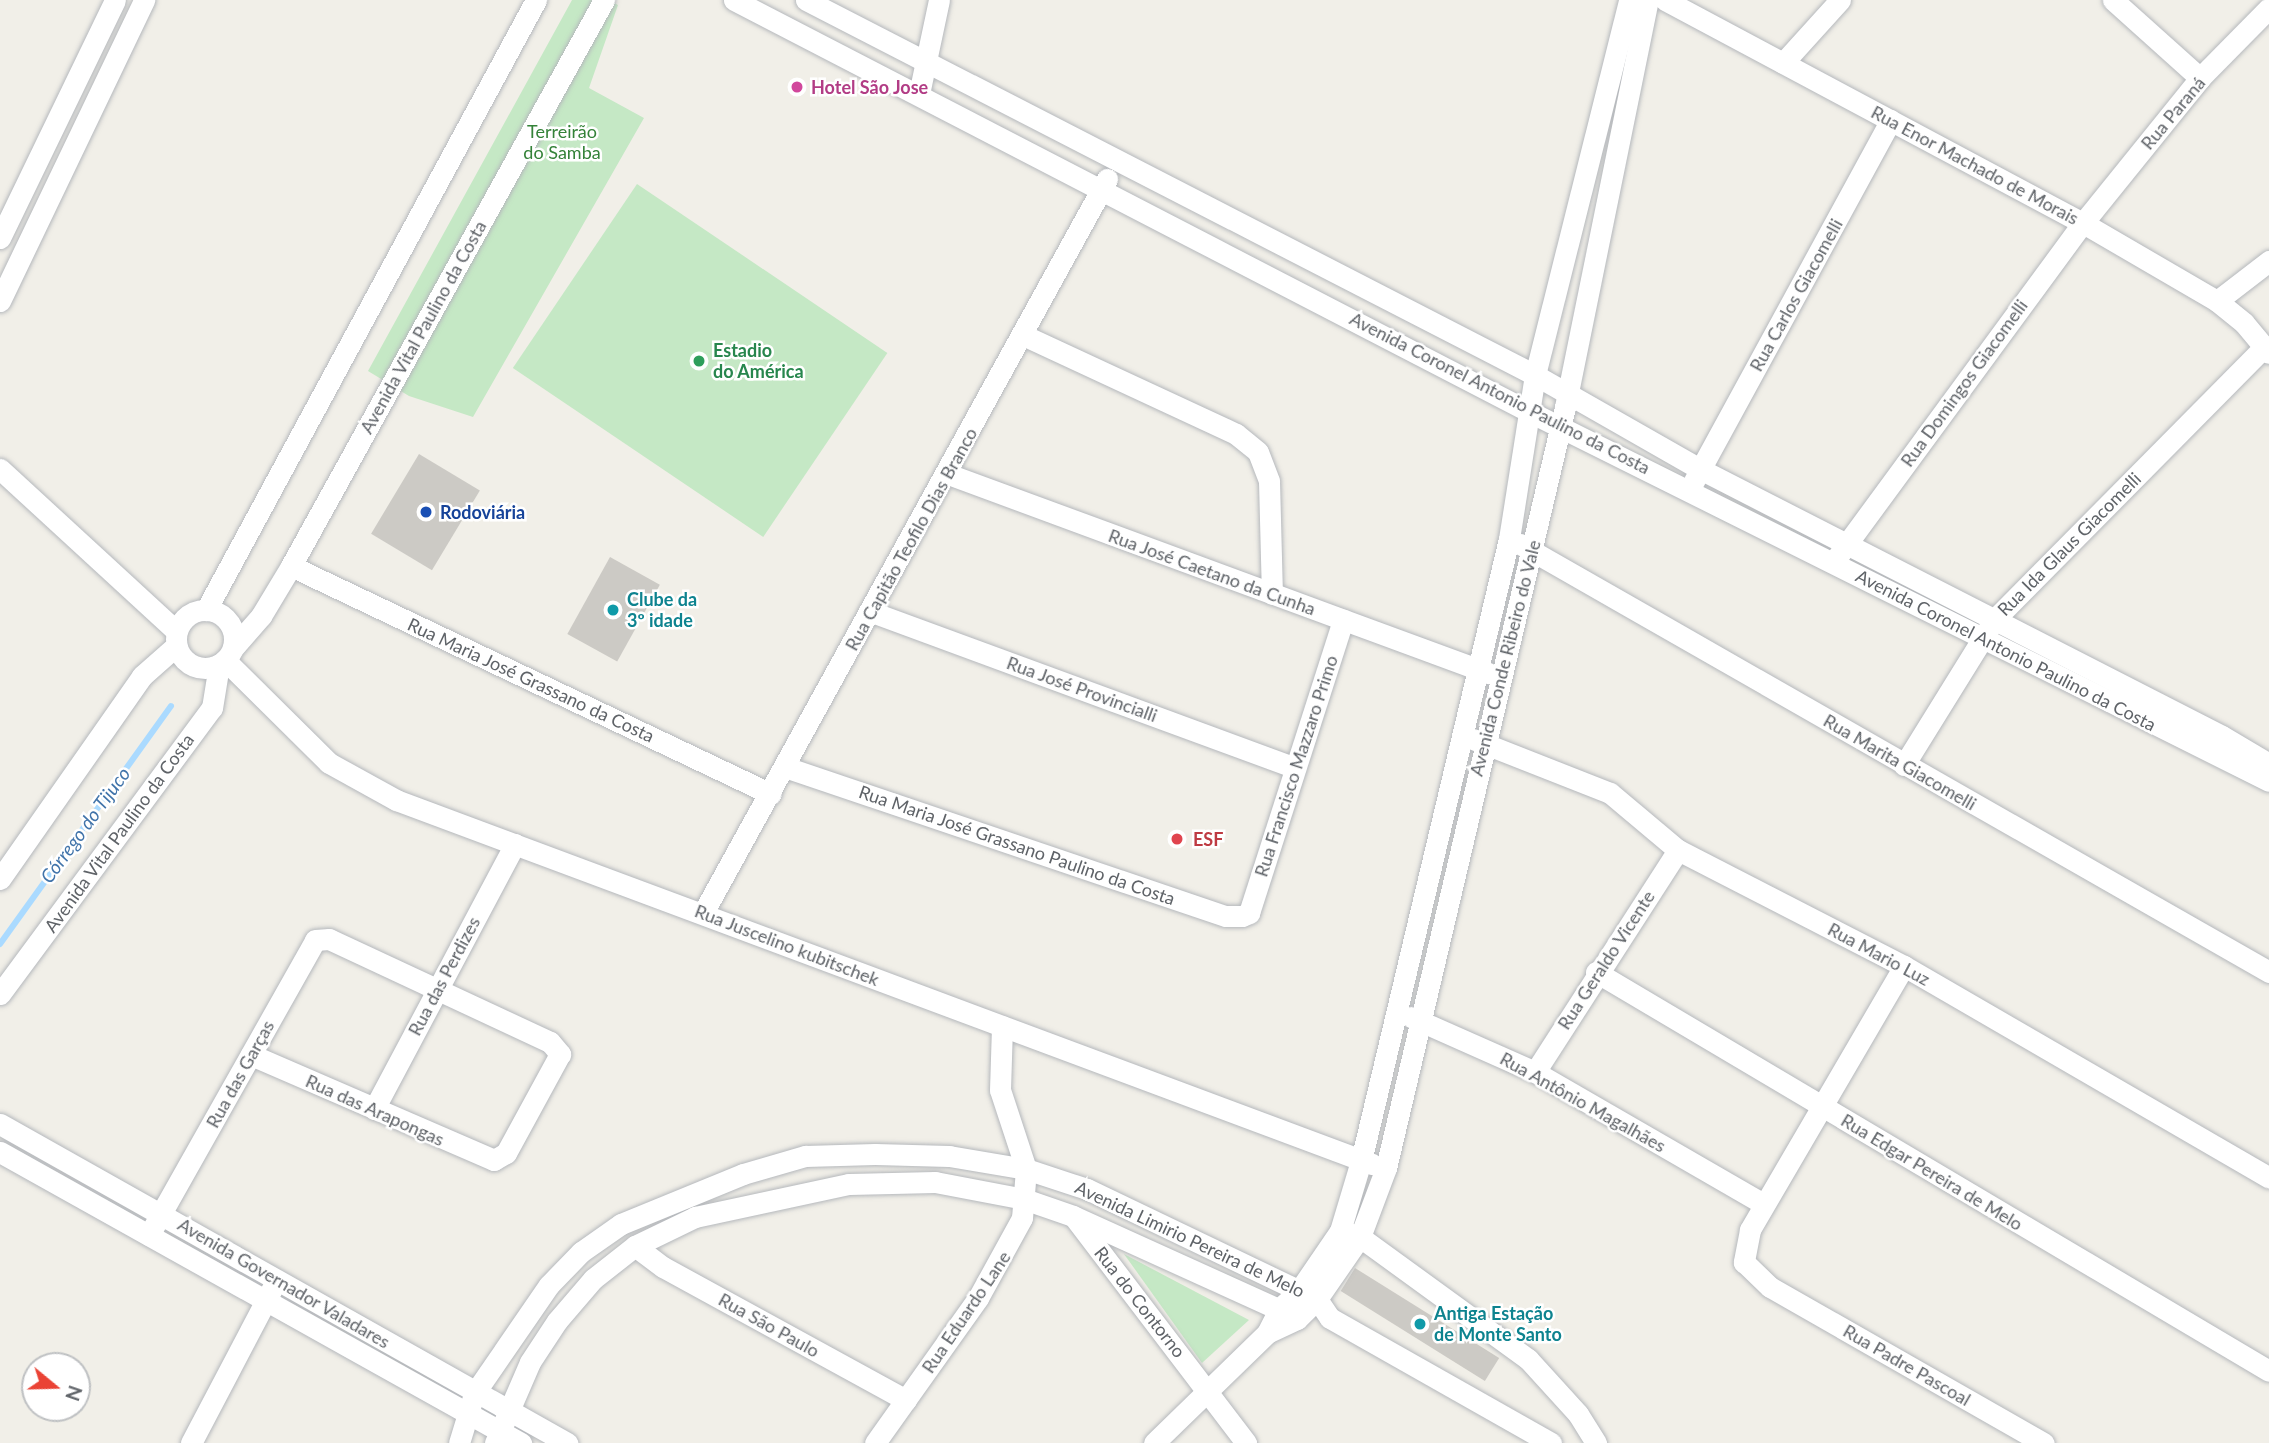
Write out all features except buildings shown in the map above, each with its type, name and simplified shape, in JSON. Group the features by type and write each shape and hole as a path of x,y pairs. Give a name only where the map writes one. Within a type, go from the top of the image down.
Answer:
{"street":[{"path":"29,239 2,233 116,0"},
{"path":"0,301 144,0"},
{"path":"206,610 536,0"},
{"name":"Avenida Vital Paulino da Costa","path":"0,994 212,708 226,658 261,616 291,566 604,0"},
{"name":"Avenida Coronel Antonio Paulino da Costa","path":"734,0 1528,411 1690,489 1840,553 1988,628 2222,736 2269,764"},
{"path":"787,27 803,0"},
{"name":"Avenida Coronel Antonio Paulino da Costa","path":"803,0 1535,375 1840,553"},
{"path":"919,94 939,0"},
{"name":"Avenida Conde Ribeiro do Vale","path":"1350,1234 1361,1161 1395,1012 1509,540 1535,375 1629,0"},
{"name":"Avenida Conde Ribeiro do Vale","path":"1288,1314 1308,1295 1350,1234 1386,1168 1561,425 1648,0"},
{"name":"Rua Enor Machado de Morais","path":"1665,0 2082,223 2217,301 2267,349"},
{"path":"1783,63 1840,0"},
{"path":"2113,0 2200,78"},
{"name":"Rua Paraná","path":"2082,223 2200,78 2269,8"},
{"name":"Rua Carlos Giacomelli","path":"1690,489 1891,120"},
{"name":"Rua Capitão Teofilo Dias Branco","path":"703,914 869,611 948,474 1116,162"},
{"path":"1584,177 1611,184"},
{"name":"Rua Domingos Giacomelli","path":"1840,553 2082,223"},
{"path":"2217,301 2269,261"},
{"path":"1555,292 1587,302"},
{"path":"1023,335 1237,434 1258,452 1269,481 1272,594"},
{"name":"Rua Ida Glaus Giacomelli","path":"1904,765 1988,628 2267,349"},
{"path":"0,469 176,638 193,667 226,658 230,624 206,610 187,615 176,638 142,676 0,879"},
{"name":"Rua José Caetano da Cunha","path":"948,474 1500,677"},
{"name":"Rua Marita Giacomelli","path":"1509,540 1532,549 1904,765 2269,972"},
{"name":"Rua Maria José Grassano da Costa","path":"291,566 771,794"},
{"name":"Rua José Provincialli","path":"869,611 1295,768"},
{"name":"Rua Francisco Mazzaro Primo","path":"1249,912 1343,620"},
{"name":"Avenida Coronel Antonio Paulino da Costa","path":"1988,628 2211,756 2269,781"},
{"name":"Rua Juscelino kubitschek","path":"226,658 329,763 356,782 515,844 1361,1161 1386,1168"},
{"path":"2211,756 2222,736"},
{"name":"Rua Mario Luz","path":"1463,737 1485,742 1610,793 1678,849 1904,966 2269,1178"},
{"name":"Rua Maria José Grassano Paulino da Costa","path":"785,767 1226,916 1249,912"},
{"name":"Rua das Perdizes","path":"374,1109 515,844"},
{"name":"Rua Geraldo Vicente","path":"1535,1072 1596,972 1678,849"},
{"name":"Rua das Garças","path":"149,1235 311,944 320,938 436,990"},
{"path":"1764,1204 1904,966"},
{"name":"Rua Edgar Pereira de Melo","path":"1596,972 2269,1371"},
{"name":"Rua das Arapongas","path":"251,1055 485,1159 500,1158 559,1062 557,1047 436,990"},
{"name":"Rua Antônio Magalhães","path":"1395,1012 1422,1021 1535,1072 1764,1204"},
{"path":"1002,1026 1002,1097 1026,1168"},
{"name":"Avenida Governador Valadares","path":"0,1124 277,1279 470,1402 521,1443"},
{"name":"Avenida Governador Valadares","path":"0,1152 266,1298 470,1402"},
{"name":"Avenida Limirio Pereira de Melo","path":"459,1443 470,1402 549,1285 581,1252 621,1224 669,1200 806,1156 949,1156 1026,1168 1087,1189 1308,1295 1330,1318 1551,1443"},
{"name":"Rua Eduardo Lane","path":"875,1443 1004,1258 1020,1225 1026,1168"},
{"name":"Avenida Limirio Pereira de Melo","path":"500,1428 557,1321 593,1279 635,1246 695,1217 849,1184 935,1182 1024,1199 1073,1216 1288,1314 1330,1318"},
{"name":"Rua Padre Pascoal","path":"1764,1204 1750,1230 1744,1262 1770,1287 2044,1443"},
{"name":"Rua do Contorno","path":"1073,1216 1207,1387 1246,1443"},
{"path":"1350,1234 1528,1359 1578,1414 1595,1443"},
{"name":"Rua São Paulo","path":"635,1246 663,1267 906,1400"},
{"path":"198,1441 277,1279"},
{"path":"1154,1443 1207,1387 1288,1314"},
{"name":"Avenida Governador Valadares","path":"500,1428 567,1443"}],"green space":[{"name":"Terreirão do Samba","path":"572,0 609,0 618,5 589,88 644,118 473,417 409,396 368,371"},
{"name":"Estadio do América","path":"637,184 887,353 763,537 513,368"},
{"path":"1124,1254 1249,1320 1202,1363"}],"waterway":[{"name":"Córrego do Tijuco","path":"0,944 171,706"}],"place":[{"name":"Hotel São Jose","path":"797,87"},
{"name":"Estadio do América","path":"699,361"},
{"name":"Rodoviária","path":"426,512"},
{"name":"Clube da 3º idade","path":"613,610"},
{"name":"ESF","path":"1177,839"},
{"name":"Antiga Estação de Monte Santo","path":"1420,1324"}]}
